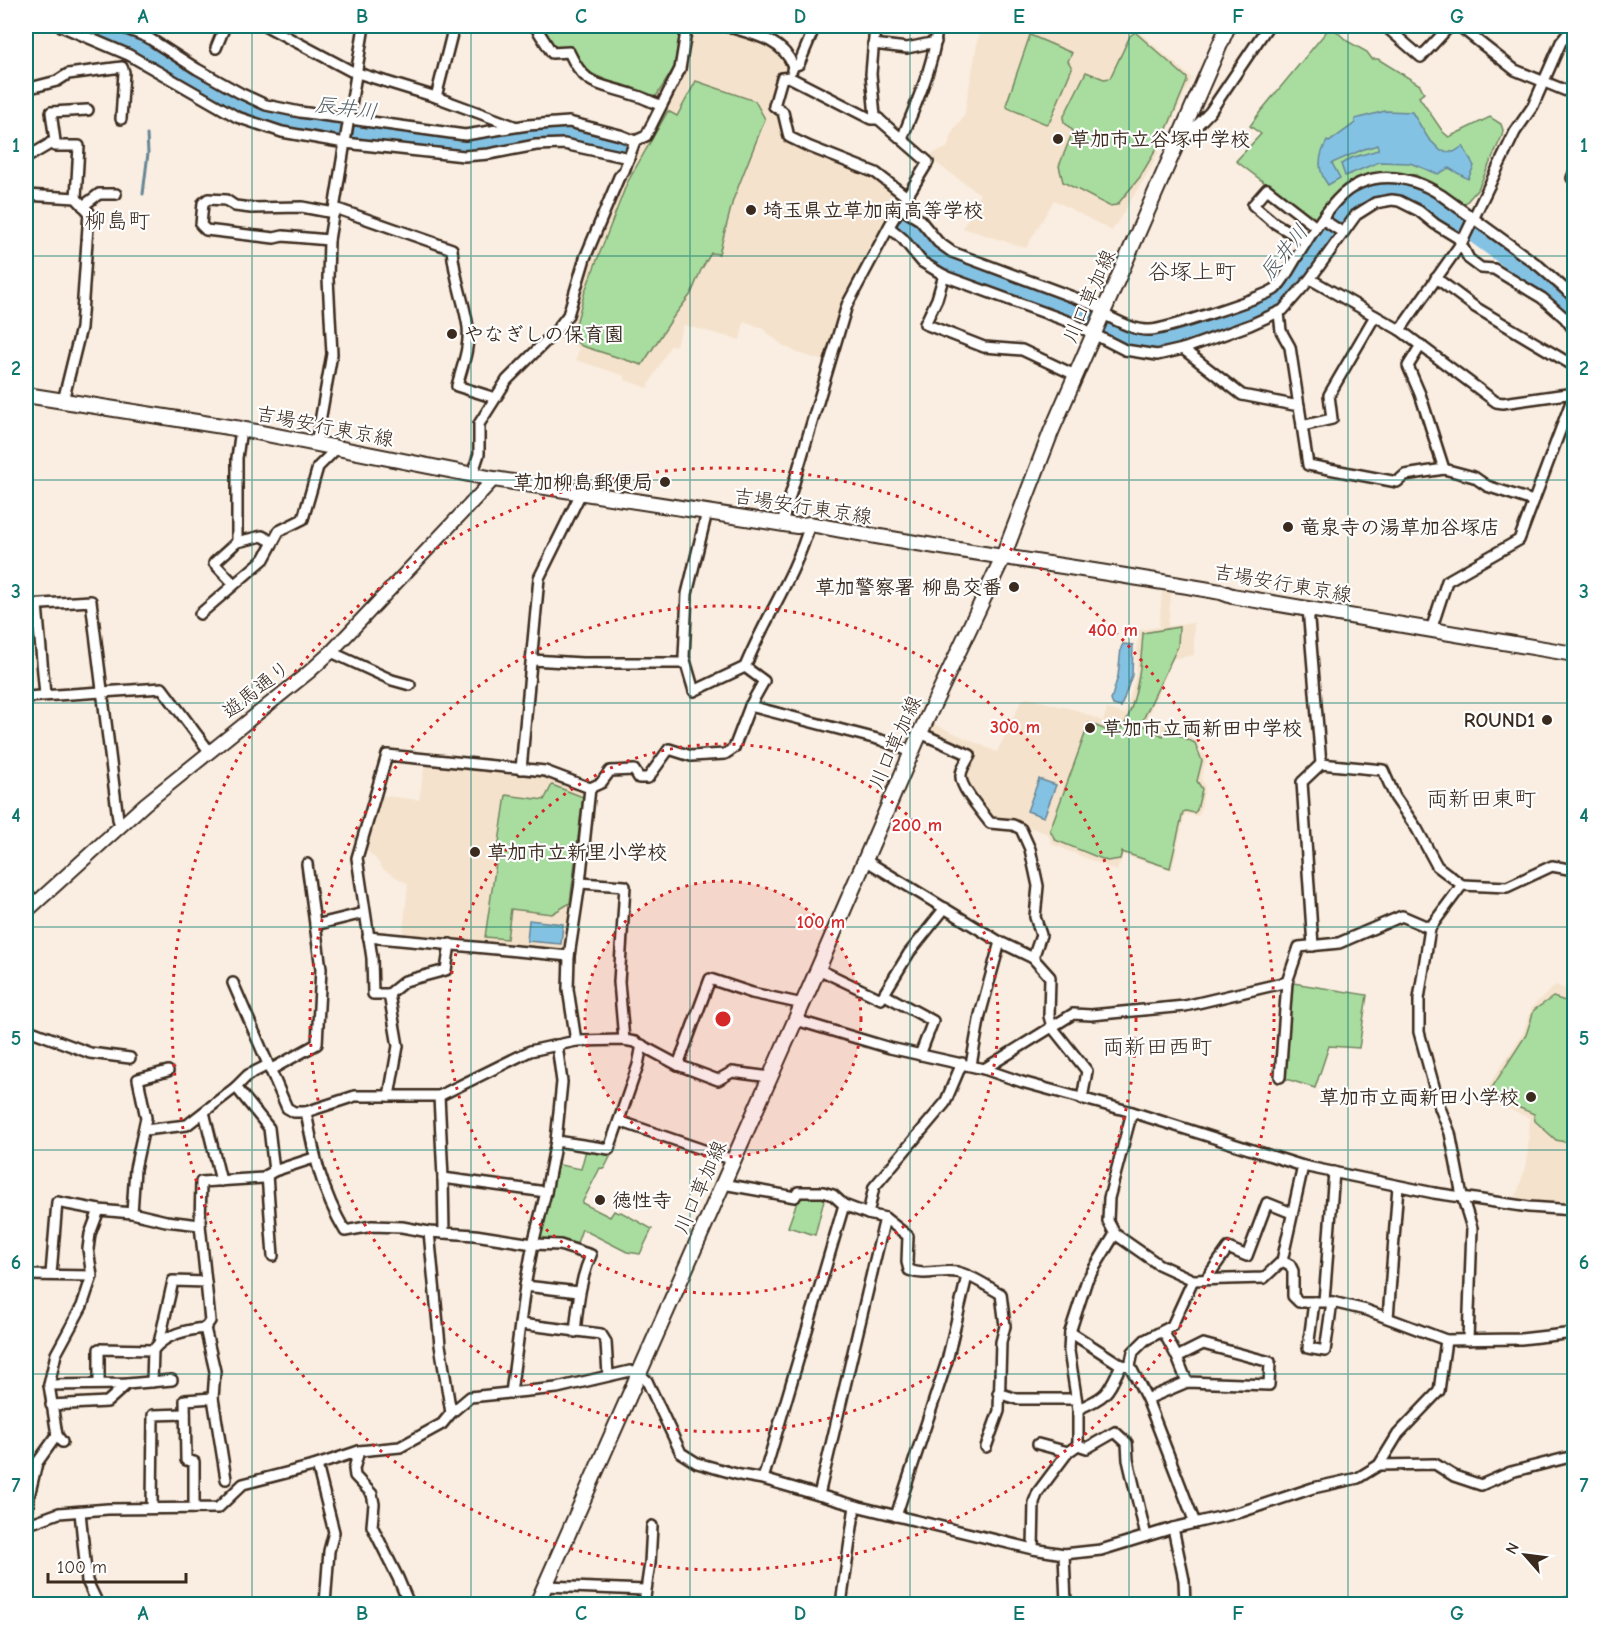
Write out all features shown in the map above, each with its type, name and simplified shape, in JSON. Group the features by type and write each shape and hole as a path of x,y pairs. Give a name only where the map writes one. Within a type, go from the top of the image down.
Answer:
{"main road":[{"name":"川口草加線","path":"537,1605 796,1020 920,733 1003,557 1075,375 1228,26"},
{"name":"吉場安行東京線","path":"26,395 241,429 494,479 796,526 810,524 903,542 1119,574 1221,592 1232,596 1575,654"}],"street":[{"path":"61,26 129,55 218,108 252,124 299,136 464,156 536,145 564,144 629,158"},
{"path":"119,26 147,37 197,69 266,105 348,121 465,135 568,122 635,141"},
{"path":"216,48 225,26"},
{"path":"266,26 340,66 436,97 517,127"},
{"path":"316,444 333,354 328,279 329,240 364,26"},
{"path":"436,97 454,26"},
{"path":"536,26 552,53 569,52 576,68 594,84 660,105"},
{"path":"472,475 479,454 479,424 509,378 555,332 568,315 585,258 635,141 646,136 660,105 681,69 687,26"},
{"path":"726,26 773,42 789,55 794,66"},
{"path":"789,77 794,66 800,64 815,26"},
{"path":"782,523 847,305 900,207 928,162 875,116 872,74 875,26"},
{"path":"902,139 929,66 936,42 937,26"},
{"path":"1175,147 1210,112 1268,26"},
{"path":"1385,26 1421,57 1450,26"},
{"path":"1459,26 1515,70 1575,94"},
{"path":"1400,330 1463,240 1515,132 1533,106 1561,42 1574,26"},
{"path":"873,44 907,48 936,42"},
{"path":"26,89 57,81 68,74 122,67 124,72 121,119"},
{"path":"879,119 870,119 789,77 782,78 774,106 783,111 789,136 810,147 876,173 907,197"},
{"path":"26,158 55,141 51,112 88,110"},
{"path":"50,143 55,146 79,146 76,198 89,212 81,328 63,401"},
{"path":"1575,173 1572,178 1575,179"},
{"path":"900,207 920,219 938,242 952,252 1104,311 1125,324 1149,330 1175,324 1276,289 1316,227 1338,198 1368,181 1395,177 1425,184 1472,221 1539,266 1575,297"},
{"path":"1306,242 1273,222 1253,205 1267,189 1316,227"},
{"path":"83,206 99,194 116,194"},
{"path":"26,195 76,198"},
{"path":"329,240 283,236 274,238 206,230 201,225 203,203 208,199 226,200 235,206 250,208 302,207 335,211 453,249 454,271 468,328 466,352 457,386 495,398"},
{"path":"889,227 908,244 922,262 945,275 1070,322 1125,350 1157,356 1183,349 1279,313 1310,279 1342,232 1362,210 1375,203 1399,201 1463,240 1469,259 1482,268 1494,269 1542,298 1575,330"},
{"path":"1323,219 1342,232"},
{"path":"945,275 938,299 925,324 984,347 1022,350 1075,375"},
{"path":"1436,278 1475,307 1575,366"},
{"path":"1310,279 1400,330 1496,402 1575,393 1519,540 1447,581 1431,630"},
{"path":"1279,313 1281,331 1290,347 1308,465 1397,482 1405,475 1444,469 1474,477 1488,486 1533,501"},
{"path":"1302,426 1332,419 1329,395 1375,316"},
{"path":"1421,345 1408,366 1420,394 1444,469"},
{"path":"1183,349 1242,395 1299,406"},
{"path":"237,542 237,458 241,429"},
{"path":"200,614 264,559 279,531 303,519 318,467 332,453 333,448"},
{"name":"遊馬通り","path":"26,912 121,826 331,652 494,479"},
{"path":"521,769 539,578 581,492"},
{"path":"707,512 687,594 684,657 694,691 745,667 756,640 802,553 810,524"},
{"path":"234,584 214,563 237,542 262,536 273,542"},
{"path":"26,605 91,601 118,819 121,826"},
{"path":"37,604 45,695"},
{"path":"1308,608 1321,764"},
{"path":"331,652 410,686"},
{"path":"532,660 582,663 686,663"},
{"path":"450,944 446,970 405,981 389,994 373,994 372,958 357,858 387,755 545,771 591,788 601,783 610,771 634,770 639,778 648,778 669,749 691,756 725,754 734,748 750,706 764,681 745,667"},
{"path":"26,697 162,688 209,751"},
{"path":"750,706 880,740 912,752"},
{"path":"920,733 970,755 960,774 966,789 990,823 1013,825 1021,829 1027,838 1038,886 1035,917 1041,934 1033,958"},
{"path":"1313,946 1302,782 1321,764 1383,770 1395,797 1417,829 1437,866 1462,885 1507,887 1552,866 1575,870"},
{"path":"576,1041 568,989 569,956 591,788"},
{"path":"865,860 1000,942 1033,958 1050,976 1049,1016 1052,1027 1087,1071 1082,1099"},
{"path":"145,1130 187,1125 248,1075 269,1068 317,1044 321,969 307,864"},
{"path":"580,884 625,886 619,982 624,1040"},
{"path":"1462,885 1430,928 1420,989 1419,1032 1440,1108 1450,1133 1462,1196 1472,1228 1468,1340"},
{"path":"26,895 38,901"},
{"path":"818,969 881,999 909,953 945,908"},
{"path":"315,925 364,913"},
{"path":"1280,1077 1287,982 1299,947 1339,943 1402,916 1430,928"},
{"path":"368,937 569,956"},
{"path":"868,1214 874,1187 945,1102 967,1064 1000,942"},
{"path":"678,1065 710,979 752,993 803,1004"},
{"path":"233,982 287,1108 294,1112 306,1112 356,1096 439,1096 530,1052 576,1041 624,1040 642,1045 678,1065 718,1080 732,1072 770,1077"},
{"path":"984,1069 1073,1014 1091,1015 1185,1006 1287,982"},
{"path":"389,994 398,1046 389,1096"},
{"path":"885,995 933,1021 920,1055"},
{"path":"796,1020 920,1055 967,1064 1022,1082 1132,1112 1303,1166 1398,1186 1529,1207 1575,1210"},
{"path":"26,1029 90,1053 130,1058"},
{"path":"511,1393 525,1286 556,1141 562,1082 557,1045"},
{"path":"556,1141 609,1149 642,1045"},
{"path":"132,1213 135,1169 146,1118 138,1079 168,1071"},
{"path":"236,1087 269,1128 273,1256"},
{"path":"439,1096 444,1233"},
{"path":"204,1112 221,1181"},
{"path":"306,1112 314,1158 334,1211 345,1231 372,1226 402,1227 533,1244 560,1245 591,1254 583,1273 579,1292 575,1332"},
{"path":"1132,1112 1109,1198 1108,1221 1115,1234 1140,1253 1193,1280 1264,1278 1282,1261 1303,1166"},
{"path":"619,1121 733,1160"},
{"path":"226,1479 213,1398 215,1371 205,1328 210,1321 200,1225 201,1182 263,1178 314,1158"},
{"path":"1324,1302 1308,1348 1325,1351 1324,1302 1334,1172"},
{"path":"443,1179 546,1192"},
{"path":"723,1184 795,1197 798,1192 823,1192 833,1195 844,1205 885,1218 908,1236 909,1270 918,1274 957,1272 1001,1294 1005,1326 1000,1342 999,1411 986,1447"},
{"path":"1388,1318 1398,1186"},
{"path":"51,1274 57,1202 200,1225"},
{"path":"1206,1279 1228,1248 1247,1256 1267,1203 1292,1213"},
{"path":"763,1479 844,1205"},
{"path":"99,1210 90,1234 88,1249 92,1276 82,1306 56,1354 49,1385 51,1405 60,1439 37,1463 29,1496 26,1525 59,1513 152,1508 218,1508 243,1484 317,1465 359,1451 400,1447 442,1424 451,1413 470,1398 557,1388 630,1371 640,1374 647,1381 681,1453 697,1463 763,1479 855,1506 1033,1550 1064,1554 1101,1550 1173,1528 1240,1512 1313,1488 1358,1478 1379,1465 1398,1434 1439,1391 1446,1340"},
{"path":"819,1495 885,1218"},
{"path":"429,1232 440,1345 451,1413"},
{"path":"1078,1445 1077,1404 1069,1351 1070,1332 1087,1280 1115,1234"},
{"path":"1282,1261 1290,1265 1293,1271 1293,1296 1299,1302 1324,1302 1388,1318 1446,1340 1521,1339 1575,1333"},
{"path":"26,1275 92,1276"},
{"path":"896,1516 947,1361 967,1276"},
{"path":"998,1393 1017,1399 1077,1404 1102,1398 1126,1366 1133,1352 1145,1340 1172,1326 1193,1280"},
{"path":"152,1382 156,1346 173,1281 206,1282"},
{"path":"525,1286 579,1292"},
{"path":"520,1324 601,1334 606,1342 608,1375"},
{"path":"99,1383 99,1349 156,1346 184,1330 205,1328"},
{"path":"1163,1331 1178,1357 1188,1382"},
{"path":"1070,1332 1126,1366 1147,1399 1195,1523"},
{"path":"1147,1399 1188,1382 1269,1385 1270,1362 1203,1344 1178,1357"},
{"path":"49,1385 127,1384 172,1380"},
{"path":"51,1405 107,1402 127,1384"},
{"path":"194,1508 194,1462 186,1460 185,1400 213,1398"},
{"path":"152,1508 153,1415 184,1414"},
{"path":"1078,1445 1087,1448 1115,1432 1127,1443 1128,1460 1146,1536"},
{"path":"1038,1444 1068,1452"},
{"path":"1033,1550 1034,1502 1038,1492 1068,1452 1078,1445"},
{"path":"359,1451 354,1469 355,1476 372,1494 374,1504 372,1527 409,1605"},
{"path":"1379,1465 1435,1464 1454,1476 1481,1485 1511,1472 1575,1456"},
{"path":"317,1465 334,1532 329,1551 325,1605"},
{"path":"841,1605 855,1506"},
{"path":"80,1512 87,1581 98,1605"},
{"path":"644,1605 652,1526"},
{"path":"1173,1528 1184,1580 1185,1605"},
{"path":"1064,1554 1066,1605"},
{"path":"546,1586 645,1590"},
{"path":"1564,1605 1575,1603"}],"shaded area":[{"name":"埼玉県立草加南高等学校","path":"540,26 709,26 772,47 783,55 788,62 782,74 779,75 770,110 778,114 785,139 808,152 875,178 899,197 849,289 836,325 827,362 798,353 782,345 762,328 744,321 740,340 684,325 676,345 670,346 647,388 625,380 625,376 576,360 579,348 559,338 570,322 586,263 622,182 666,105 585,73 571,50 555,50 544,36"},
{"name":"草加市立谷塚中学校","path":"984,26 1132,26 1192,78 1151,168 1112,231 1054,200 1026,248 963,228 980,194 936,163 931,154 947,148 954,129 964,116 978,39"},
{"name":"草加市立両新田中学校","path":"1162,592 1171,593 1168,626 1194,623 1194,655 1173,659 1148,716 1197,741 1200,752 1207,756 1201,778 1205,787 1200,814 1197,816 1185,814 1172,870 1123,855 1117,871 1052,844 1048,834 1016,822 992,820 963,780 974,754 928,732 931,723 997,752 1021,701 1027,698 1076,710 1103,721 1107,709 1125,714 1136,675 1138,630 1159,627"},
{"name":"草加市立新里小学校","path":"425,762 551,776 585,789 588,793 569,949 565,952 405,936 403,932 408,884 384,870 363,847 378,795 419,800"},
{"name":"草加市立両新田小学校","path":"1556,985 1574,993 1574,1204 1534,1202 1516,1197 1527,1162 1530,1118 1491,1102 1485,1091 1523,1033 1532,1007"}],"green space":[{"path":"544,26 681,26 674,68 655,98 591,73 554,46"},
{"path":"1331,26 1347,41 1367,52 1372,59 1378,59 1420,85 1424,93 1419,97 1449,137 1490,117 1501,124 1502,136 1478,189 1463,206 1416,175 1388,173 1364,176 1338,193 1316,222 1236,161 1261,134 1250,126"},
{"path":"1135,32 1187,78 1187,81 1164,136 1140,177 1117,205 1109,206 1063,182 1059,166 1073,131 1063,118 1086,72 1104,79 1110,78 1130,36"},
{"path":"1030,35 1072,53 1068,61 1072,68 1050,121 1046,124 1008,108 1006,105"},
{"path":"696,81 755,101 765,119 733,200 719,254 711,253 691,294 642,365 582,346 572,339 585,291 627,183 668,111 677,116"},
{"path":"1179,627 1178,646 1141,724 1163,736 1167,729 1195,743 1202,761 1197,781 1202,789 1197,810 1194,813 1183,812 1170,868 1122,852 1120,859 1107,861 1055,840 1050,830 1089,723 1106,730 1110,722 1123,728 1135,693 1143,633"},
{"path":"552,785 583,797 570,903 552,914 511,909 507,939 485,937 506,795 544,800"},
{"path":"1287,982 1367,995 1359,1048 1329,1046 1315,1088 1280,1077"},
{"name":"草加市立両新田小学校","path":"1553,997 1574,1004 1574,1144 1556,1140 1535,1121 1534,1114 1494,1097 1491,1089 1526,1035 1534,1010"},
{"path":"586,1150 611,1155 604,1169 600,1168 582,1203 610,1217 614,1211 621,1212 652,1229 640,1254 627,1252 582,1229 576,1246 538,1241 555,1164 581,1169"},
{"path":"799,1196 825,1196 815,1235 788,1227"}],"water":[{"path":"1385,111 1412,112 1428,138 1441,151 1454,152 1463,146 1474,166 1468,179 1449,168 1438,174 1410,163 1379,162 1345,176 1341,164 1351,158 1378,150 1378,145 1332,163 1340,178 1328,185 1320,169 1322,153 1327,141 1329,142 1355,123 1355,119"},
{"path":"1123,644 1133,645 1132,675 1121,707 1113,705 1111,700 1118,676"},
{"path":"1039,779 1056,785 1044,817 1027,811"},
{"path":"529,920 563,924 561,944 527,941"}],"waterway":[{"name":"辰井川","path":"88,26 142,50 234,103 283,122 467,146 551,134 581,136 619,146"},
{"path":"143,194 148,153 147,135"},
{"name":"辰井川","path":"903,223 940,261 1065,308 1137,341 1160,342 1255,310 1282,295 1346,207 1366,193 1395,187 1418,194 1559,297 1574,313"}],"place":[{"name":"草加市立谷塚中学校","path":"1058,139"},
{"name":"埼玉県立草加南高等学校","path":"751,210"},
{"name":"やなぎしの保育園","path":"452,334"},
{"name":"草加柳島郵便局","path":"665,482"},
{"name":"竜泉寺の湯草加谷塚店","path":"1288,527"},
{"name":"草加警察署 柳島交番","path":"1014,587"},
{"name":"ROUND1","path":"1547,720"},
{"name":"草加市立両新田中学校","path":"1090,728"},
{"name":"草加市立新里小学校","path":"475,852"},
{"name":"草加市立両新田小学校","path":"1531,1097"},
{"name":"徳性寺","path":"600,1200"}],"district":[{"name":"柳島町","path":"117,220"},
{"name":"谷塚上町","path":"1192,271"},
{"name":"両新田東町","path":"1481,798"},
{"name":"両新田西町","path":"1157,1046"}]}
